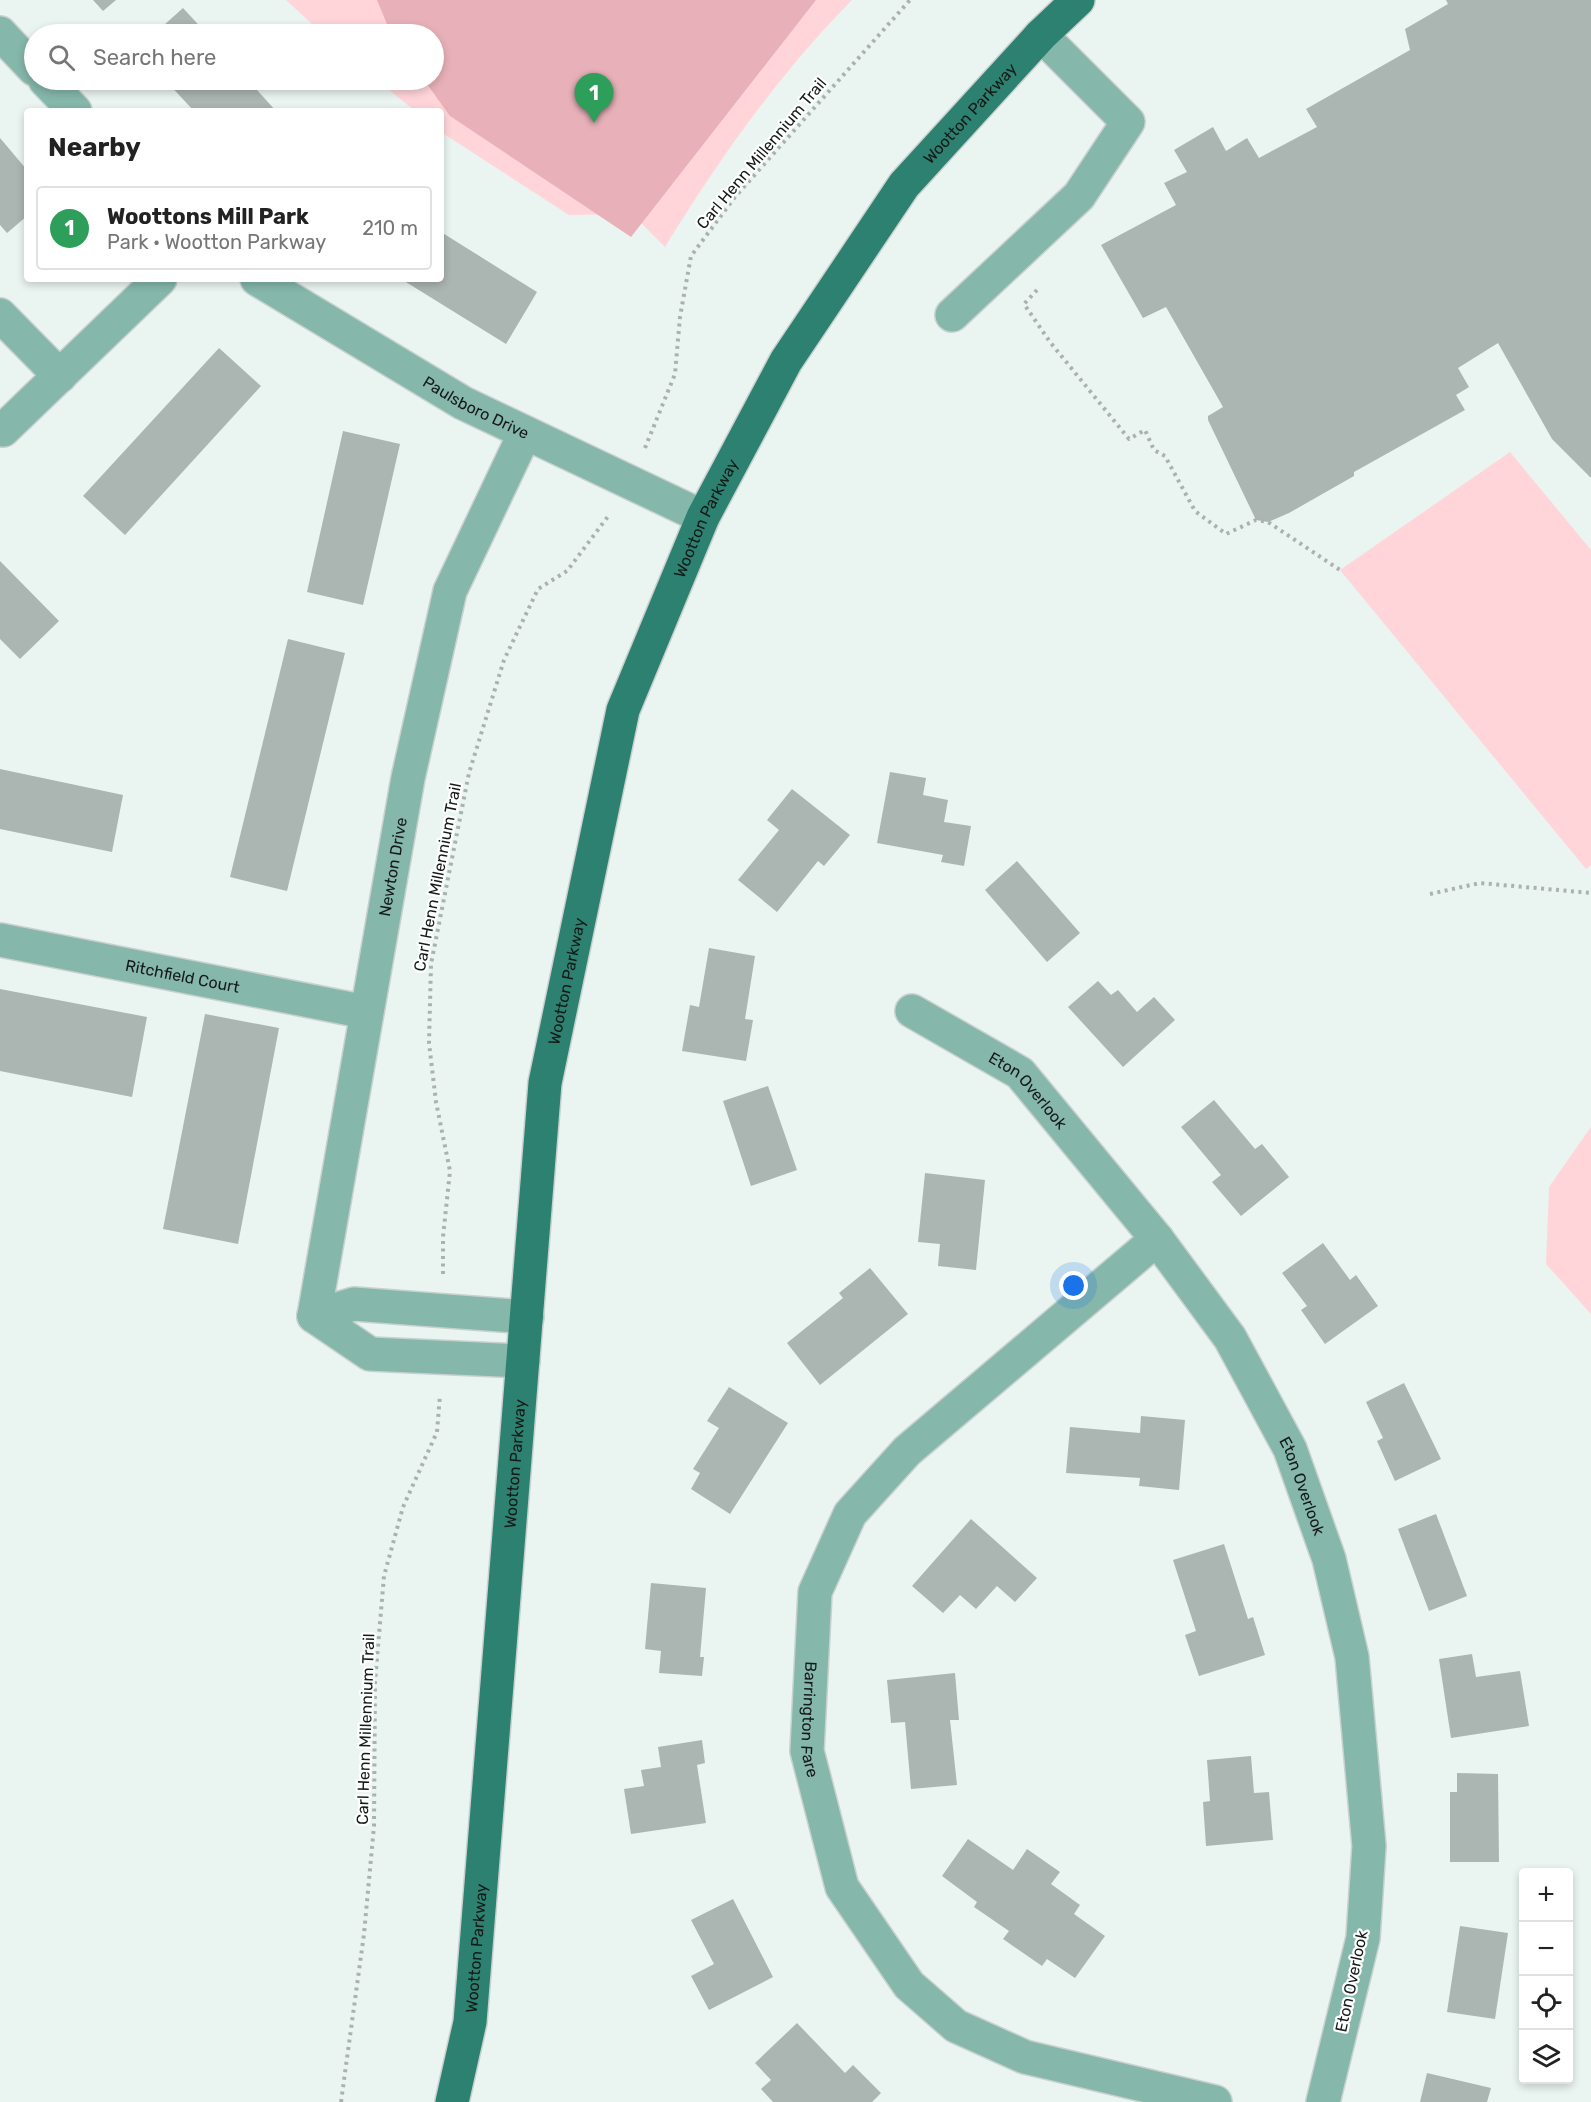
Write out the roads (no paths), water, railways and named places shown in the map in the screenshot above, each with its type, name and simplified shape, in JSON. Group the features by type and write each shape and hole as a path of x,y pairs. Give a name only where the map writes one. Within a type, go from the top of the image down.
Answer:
{"main road":[{"name":"Wootton Parkway","path":"452,2102 470,2022 545,1083 623,710 703,517 786,361 904,185 1041,35 1078,0"}],"street":[{"path":"0,33 24,58"},
{"path":"952,315 1079,196 1128,122 1041,35"},
{"path":"55,90 72,108"},
{"path":"0,427 3,430 157,282"},
{"name":"Paulsboro Drive","path":"262,282 463,403 703,517"},
{"path":"0,315 60,376"},
{"name":"Newton Drive","path":"314,1316 408,778 450,591 525,433"},
{"name":"Ritchfield Court","path":"0,939 366,1012"},
{"name":"Eton Overlook","path":"912,1011 1020,1073 1157,1239 1230,1338 1290,1449 1329,1559 1352,1657 1369,1846 1364,1926 1323,2102"},
{"name":"Barrington Fare","path":"1157,1239 907,1451 850,1514 815,1592 807,1751 842,1887 909,1985 956,2026 1025,2056 1215,2102"},
{"path":"314,1316 354,1304 527,1317"},
{"path":"314,1316 370,1354 523,1361"}],"place":[{"name":"Woottons Mill Park","path":"594,123"}]}
